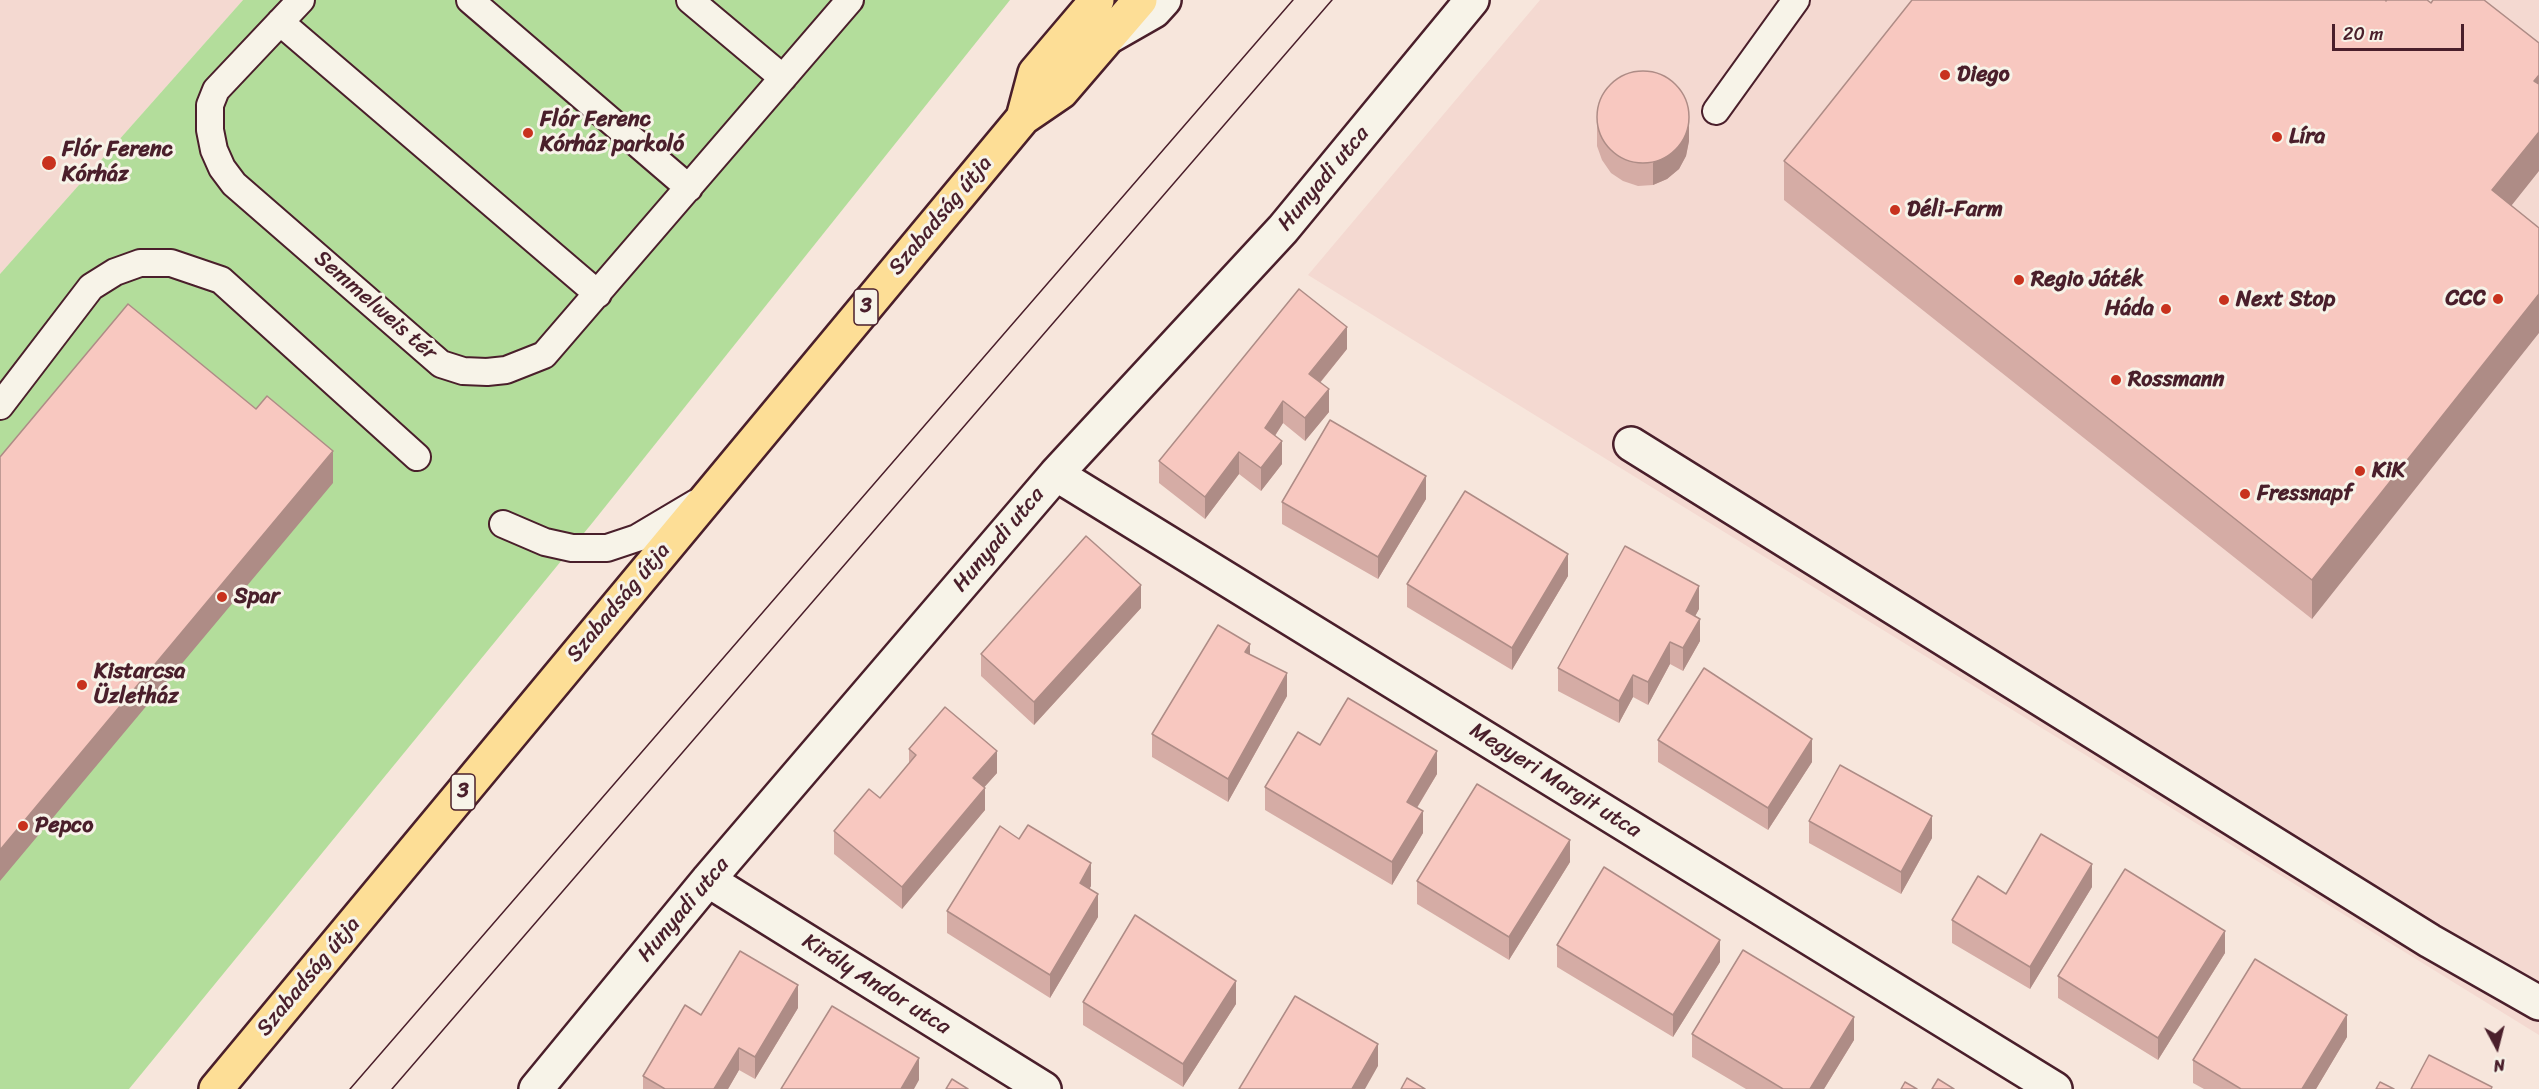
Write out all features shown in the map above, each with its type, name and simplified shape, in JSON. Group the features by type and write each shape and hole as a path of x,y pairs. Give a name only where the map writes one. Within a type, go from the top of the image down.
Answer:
{"main road":[{"name":"3","path":"1023,118 1035,74 1097,0"},
{"name":"3","path":"1023,118 1061,92 1140,0"},
{"name":"Szabadság útja","path":"216,1089 1023,118"}],"street":[{"path":"1108,38 1154,11 1164,0"},
{"name":"Hunyadi utca","path":"536,1089 708,880 1056,474 1283,229 1472,0"},
{"path":"1631,444 2410,929 2539,1003"},
{"name":"Megyeri Margit utca","path":"1056,474 2055,1089"},
{"name":"Király Andor utca","path":"708,880 1044,1089"}],"lane":[{"name":"Semmelweis tér","path":"301,0 216,90 210,105 210,130 214,150 222,168 234,184 441,364 463,371 487,372 506,370 544,355 850,0"},
{"path":"470,0 689,188"},
{"path":"690,0 783,78"},
{"path":"1716,111 1796,0"},
{"path":"280,22 598,294"},
{"path":"0,406 91,287 115,272 140,263 171,263 221,280 417,457"},
{"path":"502,524 545,542 572,548 607,548 637,538 709,495"}],"shaded area":[{"name":"Flór Ferenc Kórház","path":"0,0 243,0 0,274"},
{"path":"1540,0 2539,0 2539,1035 1308,275"}],"green space":[{"path":"243,0 1010,0 593,522 129,1089 0,1089 0,274"}],"building":[{"name":"Next Stop","path":"1912,0 2427,0 2431,3 2433,0 2484,0 2539,43 2539,75 2534,81 2539,84 2539,132 2492,190 2539,228 2539,294 2312,580 1784,161"},
{"path":"1643,71 1660,75 1675,85 1685,100 1689,117 1685,134 1675,149 1660,159 1643,163 1626,159 1611,149 1601,134 1597,117 1601,100 1611,85 1626,75"},
{"path":"1299,289 1347,327 1309,374 1329,389 1305,418 1283,401 1265,428 1282,441 1261,468 1239,452 1205,497 1159,461"},
{"name":"Kistarcsa Üzletház","path":"128,304 256,409 267,396 333,451 0,850 0,457"},
{"path":"1330,420 1426,476 1378,557 1282,502"},
{"path":"1465,491 1568,554 1512,648 1407,584"},
{"path":"1086,536 1141,585 1034,702 981,654"},
{"path":"1625,546 1699,586 1686,611 1700,619 1683,648 1670,642 1648,682 1633,675 1619,701 1558,668"},
{"path":"1218,625 1250,644 1245,652 1287,673 1228,779 1152,734"},
{"path":"1704,668 1812,739 1768,808 1658,740"},
{"path":"1348,698 1437,751 1407,802 1423,811 1392,862 1265,787 1298,732 1320,745"},
{"path":"945,707 997,751 973,778 985,788 902,887 834,831 869,789 880,798 916,755 909,749"},
{"path":"1840,765 1932,816 1901,872 1809,821"},
{"path":"1477,784 1570,840 1509,937 1417,881"},
{"path":"1028,825 1091,863 1080,883 1098,894 1050,975 947,911 1000,826 1019,839"},
{"path":"2041,834 2092,864 2030,967 1952,920 1978,876 2006,894"},
{"path":"1604,867 1720,940 1673,1015 1557,945"},
{"path":"2125,869 2225,931 2158,1038 2058,976"},
{"path":"1135,915 1236,981 1183,1064 1083,1002"},
{"path":"1743,950 1854,1017 1810,1089 1783,1089 1692,1034"},
{"path":"740,951 798,985 755,1057 739,1048 714,1089 665,1089 643,1076 685,1005 701,1015"},
{"path":"2255,959 2347,1015 2302,1089 2241,1089 2193,1060"},
{"path":"1295,996 1378,1044 1352,1089 1239,1089"},
{"path":"832,1006 919,1058 901,1089 781,1089"},
{"path":"2429,1055 2492,1087 2491,1089 2411,1089"},
{"path":"1407,1078 1425,1089 1401,1089"},
{"path":"952,1079 968,1089 946,1089"},
{"path":"1938,1079 1954,1089 1932,1089"},
{"path":"1905,1082 1917,1089 1901,1089"},
{"path":"2380,1082 2394,1089 2376,1089"}],"tram line":[{"path":"350,1089 1293,0"},
{"path":"392,1089 1332,0"}],"place":[{"name":"Diego","path":"1945,75"},
{"name":"Flór Ferenc Kórház parkoló","path":"528,133"},
{"name":"Líra","path":"2277,137"},
{"name":"Flór Ferenc Kórház","path":"49,163"},
{"name":"Déli-Farm","path":"1895,210"},
{"name":"Regio Játék","path":"2019,280"},
{"name":"CCC","path":"2498,299"},
{"name":"Next Stop","path":"2224,300"},
{"name":"Háda","path":"2166,309"},
{"name":"Rossmann","path":"2116,380"},
{"name":"KiK","path":"2360,471"},
{"name":"Fressnapf","path":"2245,494"},
{"name":"Spar","path":"222,597"},
{"name":"Kistarcsa Üzletház","path":"82,685"},
{"name":"Pepco","path":"23,826"}]}
